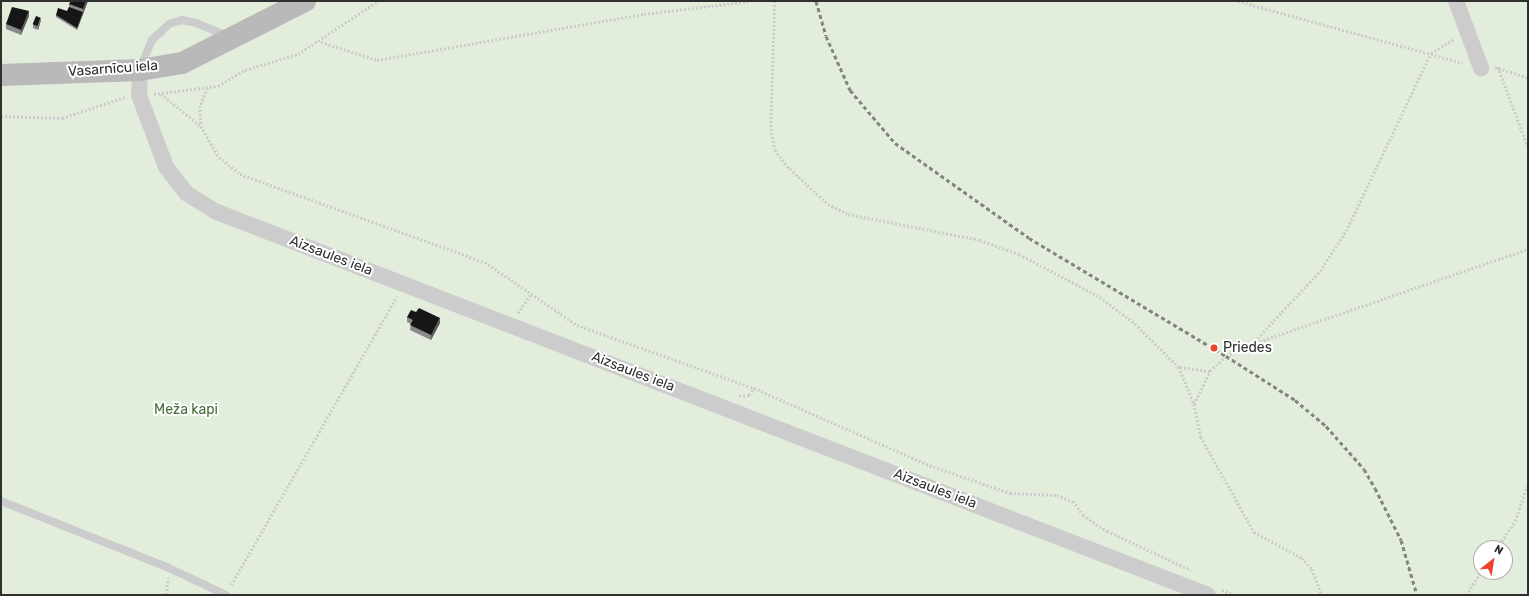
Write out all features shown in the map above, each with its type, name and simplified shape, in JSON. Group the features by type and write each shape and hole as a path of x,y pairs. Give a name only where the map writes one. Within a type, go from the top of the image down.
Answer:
{"street":[{"name":"Vasarnīcu iela","path":"1,75 140,70 183,63 305,1"},
{"path":"1456,1 1466,32 1481,68"},
{"name":"Aizsaules iela","path":"140,70 139,95 166,167 186,193 217,212 510,325 1212,591"}],"lane":[{"path":"140,70 152,40 170,24 182,20 196,23 233,38"},
{"path":"1,501 169,568 226,595"}],"path":[{"path":"1,116 62,118 139,95 161,94 208,88 245,70 298,54 321,42 378,1"},
{"path":"321,42 377,60 636,15 750,1"},
{"path":"775,1 771,129 775,150 810,188 848,214 980,240 1019,254 1100,297 1132,321 1179,367 1194,404 1201,437 1250,527 1264,540 1302,558 1317,578 1322,595"},
{"path":"892,1 899,1"},
{"path":"1238,1 1401,48 1431,53 1481,68 1497,67 1528,78"},
{"path":"1252,344 1320,271 1346,231 1431,53 1466,32"},
{"path":"1495,59 1528,147"},
{"path":"201,126 200,106 208,88"},
{"path":"161,94 201,126 219,157 240,174 485,262 530,295 577,325 754,388 926,464 1010,493 1057,495 1073,501 1083,515 1107,532 1198,574"},
{"path":"1194,404 1210,371 1226,356 1252,344 1528,248"},
{"path":"226,595 404,284"},
{"path":"510,325 530,295"},
{"path":"1179,367 1210,371"},
{"path":"1502,540 1515,521 1528,484"},
{"path":"1466,595 1476,580"},
{"path":"1212,591 1236,595"}],"green space":[{"name":"Meža kapi","path":"1,1 1528,1 1528,595 1,595"}],"building":[{"path":"71,1 86,1 83,9 69,4"},
{"path":"12,7 29,11 21,30 6,24"},
{"path":"69,7 83,12 77,28 56,15 58,8 67,11"},
{"path":"36,16 41,18 37,26 33,24"},
{"path":"419,308 440,318 431,335 410,325 413,320 407,317 411,310 416,312"}],"railway":[{"path":"816,1 826,36 850,90 895,143 1029,238 1226,356 1295,400 1326,426 1364,469 1375,488 1401,540 1417,595"}],"place":[{"name":"Priedes","path":"1214,348"}]}
